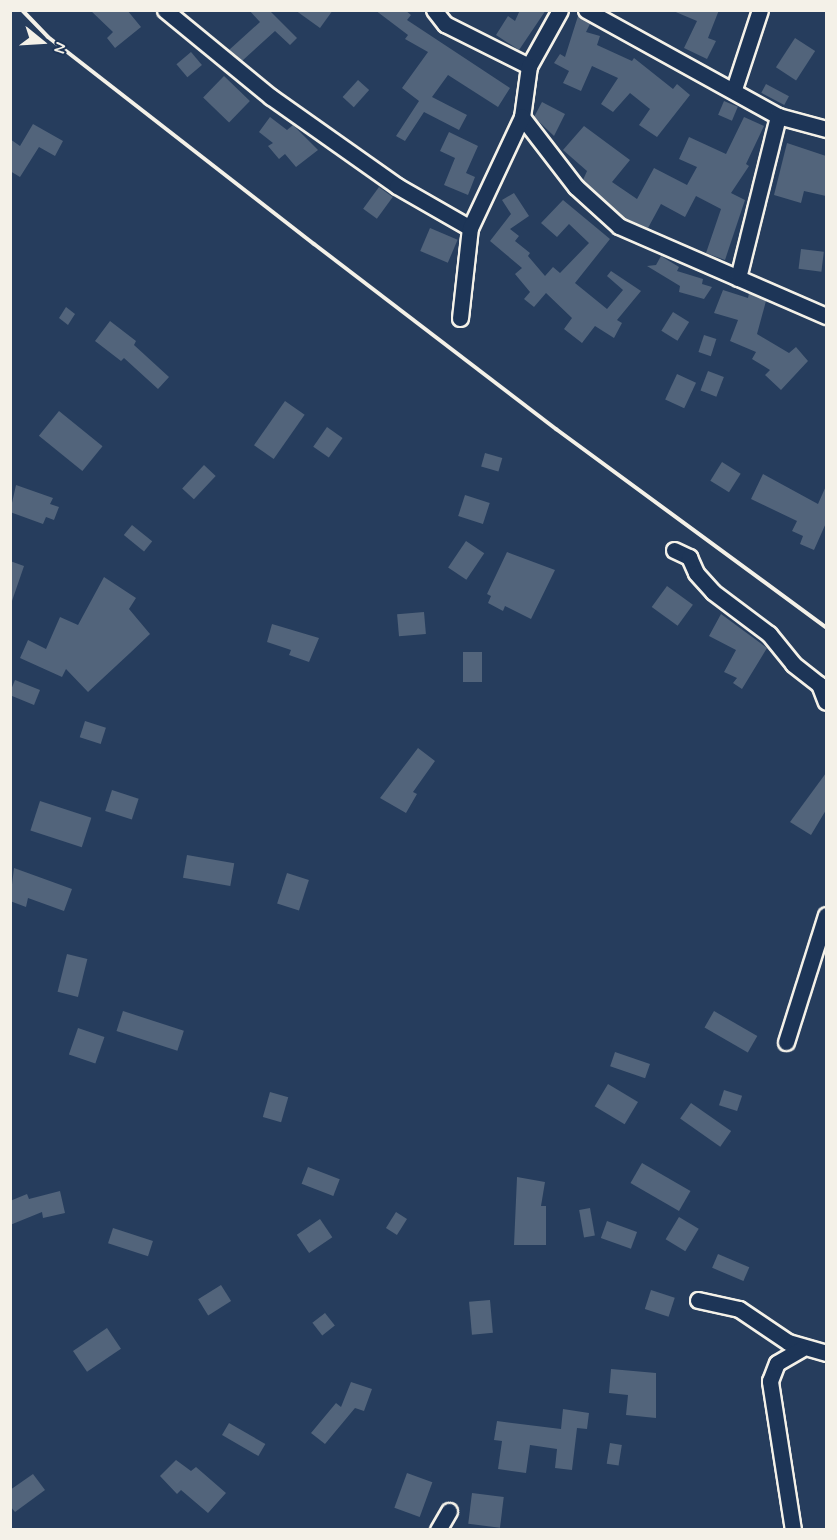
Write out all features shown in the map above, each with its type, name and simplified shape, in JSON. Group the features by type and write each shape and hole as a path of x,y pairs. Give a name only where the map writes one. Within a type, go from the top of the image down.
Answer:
{"street":[{"path":"165,10 271,97 397,186 470,228"},
{"path":"434,10 445,24 529,66"},
{"path":"460,318 470,228 522,117 529,66 560,10"},
{"path":"586,10 734,89 778,116 826,129"},
{"path":"734,89 760,10"},
{"path":"738,278 778,116"},
{"path":"522,117 576,187 619,226 826,316"},
{"path":"674,550 689,558 696,573 713,592 769,634 793,664 819,684 826,702"},
{"path":"786,1042 826,915"},
{"path":"699,1300 740,1309 801,1349 826,1353"},
{"path":"793,1530 770,1381 777,1363 801,1349"},
{"path":"438,1530 449,1511"}],"building":[{"path":"90,10 127,10 141,27 115,48 107,38 113,32"},
{"path":"249,10 269,10 297,38 290,45 275,31 242,61 229,50 260,22"},
{"path":"295,10 333,10 320,28"},
{"path":"375,10 405,10 411,15 407,20 510,88 498,107 448,75 432,97 467,115 459,130 424,112 405,141 396,136 419,101 402,88 428,52 405,39 408,35"},
{"path":"520,10 546,10 519,50 496,35 508,16 515,21"},
{"path":"671,10 719,10 708,38 716,41 707,59 684,48 697,21"},
{"path":"578,16 590,24 586,32 600,36 597,45 632,61 634,58 673,89 677,84 690,95 657,137 639,125 650,109 630,93 613,112 601,104 618,78 592,66 581,91 563,83 569,71 554,63 560,54 565,57"},
{"path":"795,38 815,51 796,80 776,67"},
{"path":"191,52 202,65 187,77 176,64"},
{"path":"224,76 250,101 229,123 203,98"},
{"path":"358,80 369,90 354,107 343,97"},
{"path":"766,84 789,96 784,105 761,93"},
{"path":"724,101 738,107 732,121 718,115"},
{"path":"542,102 565,114 554,136 534,117"},
{"path":"270,117 287,130 293,125 318,150 296,167 285,154 279,159 268,146 273,143 259,132"},
{"path":"744,117 764,126 746,164 749,166 731,193 745,200 725,260 706,253 721,209 696,196 685,217 661,204 648,228 624,218 583,180 587,171 563,150 584,126 630,160 612,182 637,199 654,168 687,185 697,167 679,159 689,137 726,154"},
{"path":"33,124 63,141 55,156 39,147 20,177 10,171 10,139 20,146"},
{"path":"449,132 478,146 466,173 475,177 468,195 444,185 455,158 440,151"},
{"path":"787,143 826,156 826,196 804,191 801,203 774,195"},
{"path":"379,187 393,197 377,219 363,209"},
{"path":"514,193 529,216 510,229 519,236 515,241 530,253 528,256 545,276 553,267 560,273 589,243 569,224 557,237 541,223 563,200 610,239 575,283 607,309 623,290 607,276 611,271 641,291 617,320 622,323 614,338 595,326 582,343 564,329 572,318 546,293 534,307 524,299 530,292 515,274 522,268 490,241 511,214 502,200"},
{"path":"430,228 458,240 448,263 420,251"},
{"path":"801,249 824,252 821,272 799,269"},
{"path":"661,256 679,267 677,271 703,279 702,284 712,287 704,299 679,292 680,286 647,266 656,265"},
{"path":"723,290 748,298 749,293 766,301 757,334 789,353 796,347 808,361 781,390 765,375 770,370 752,359 756,352 730,341 738,320 714,313"},
{"path":"66,307 75,314 68,325 59,318"},
{"path":"673,312 689,322 677,341 661,331"},
{"path":"110,321 136,341 134,345 169,377 158,389 124,358 121,361 95,341"},
{"path":"704,335 716,339 711,356 698,352"},
{"path":"708,371 724,377 716,397 700,391"},
{"path":"677,374 696,383 684,408 665,399"},
{"path":"285,401 305,415 274,459 254,445"},
{"path":"59,411 103,446 82,471 39,436"},
{"path":"327,427 343,438 329,458 313,447"},
{"path":"485,453 502,458 498,471 481,466"},
{"path":"722,462 741,474 729,492 710,481"},
{"path":"204,465 216,476 194,499 182,488"},
{"path":"763,474 818,504 826,486 826,523 814,550 800,544 803,536 792,531 797,521 751,499"},
{"path":"16,485 53,498 50,504 59,507 54,520 46,517 43,524 10,512"},
{"path":"465,495 490,503 483,524 458,516"},
{"path":"132,525 152,541 144,551 124,535"},
{"path":"466,541 484,553 466,580 448,568"},
{"path":"507,552 555,570 531,619 505,606 503,611 488,603 491,596 487,594"},
{"path":"10,561 24,566 12,601 10,600"},
{"path":"104,577 136,598 129,609 150,634 88,692 66,669 62,677 20,658 28,640 46,649 60,617 78,625"},
{"path":"667,586 693,605 678,626 652,607"},
{"path":"424,612 426,634 399,636 397,614"},
{"path":"721,614 767,648 742,689 733,683 737,678 724,672 736,650 709,636"},
{"path":"272,624 319,638 309,662 289,655 291,650 267,642"},
{"path":"463,652 482,652 482,682 463,682"},
{"path":"15,680 40,690 34,705 10,695"},
{"path":"85,721 106,728 101,744 80,737"},
{"path":"418,748 435,761 413,792 417,794 406,813 380,798"},
{"path":"826,773 826,810 811,835 790,822"},
{"path":"112,790 139,799 132,820 105,811"},
{"path":"40,801 91,818 82,847 30,830"},
{"path":"187,855 234,863 230,886 183,878"},
{"path":"14,868 72,889 64,911 28,898 26,907 10,901"},
{"path":"287,873 309,880 299,911 277,903"},
{"path":"67,954 87,959 78,997 58,992"},
{"path":"123,1011 184,1031 177,1051 117,1031"},
{"path":"714,1011 757,1036 748,1052 704,1027"},
{"path":"78,1028 104,1037 95,1064 69,1054"},
{"path":"615,1052 650,1064 645,1078 610,1066"},
{"path":"608,1084 638,1102 625,1124 595,1106"},
{"path":"724,1090 742,1096 737,1111 719,1105"},
{"path":"270,1092 288,1097 281,1122 263,1117"},
{"path":"691,1103 731,1131 720,1147 680,1119"},
{"path":"642,1163 690,1191 679,1211 630,1183"},
{"path":"308,1167 340,1179 333,1196 302,1184"},
{"path":"517,1177 545,1182 541,1206 546,1206 546,1245 514,1245"},
{"path":"60,1191 65,1213 43,1218 42,1212 10,1225 10,1201 27,1194 29,1199"},
{"path":"590,1208 595,1236 584,1237 579,1210"},
{"path":"396,1212 407,1219 397,1235 386,1228"},
{"path":"679,1217 699,1229 685,1251 666,1239"},
{"path":"320,1219 332,1237 309,1253 297,1235"},
{"path":"607,1221 637,1232 631,1249 601,1238"},
{"path":"113,1228 153,1241 148,1256 108,1243"},
{"path":"718,1254 749,1267 743,1281 712,1268"},
{"path":"221,1285 231,1301 208,1315 198,1299"},
{"path":"651,1290 675,1298 669,1317 645,1309"},
{"path":"490,1300 493,1333 472,1335 469,1302"},
{"path":"325,1313 335,1326 322,1335 312,1323"},
{"path":"107,1328 121,1349 87,1372 73,1351"},
{"path":"611,1369 656,1373 656,1418 626,1415 628,1395 609,1393"},
{"path":"351,1382 372,1389 364,1411 355,1408 325,1444 311,1433 336,1403 341,1407"},
{"path":"563,1409 589,1413 587,1429 577,1428 572,1470 555,1468 557,1449 530,1445 526,1473 498,1469 502,1441 494,1440 497,1421 561,1429"},
{"path":"229,1423 265,1444 258,1456 222,1435"},
{"path":"610,1443 622,1445 619,1466 607,1464"},
{"path":"176,1460 191,1471 196,1467 226,1493 208,1513 181,1490 177,1494 160,1476"},
{"path":"407,1473 432,1482 420,1517 394,1508"},
{"path":"33,1474 45,1490 15,1512 10,1506 10,1490"},
{"path":"472,1493 504,1497 500,1528 468,1524"}],"railway":[{"path":"22,10 48,37 314,244 556,429 826,627"}]}
